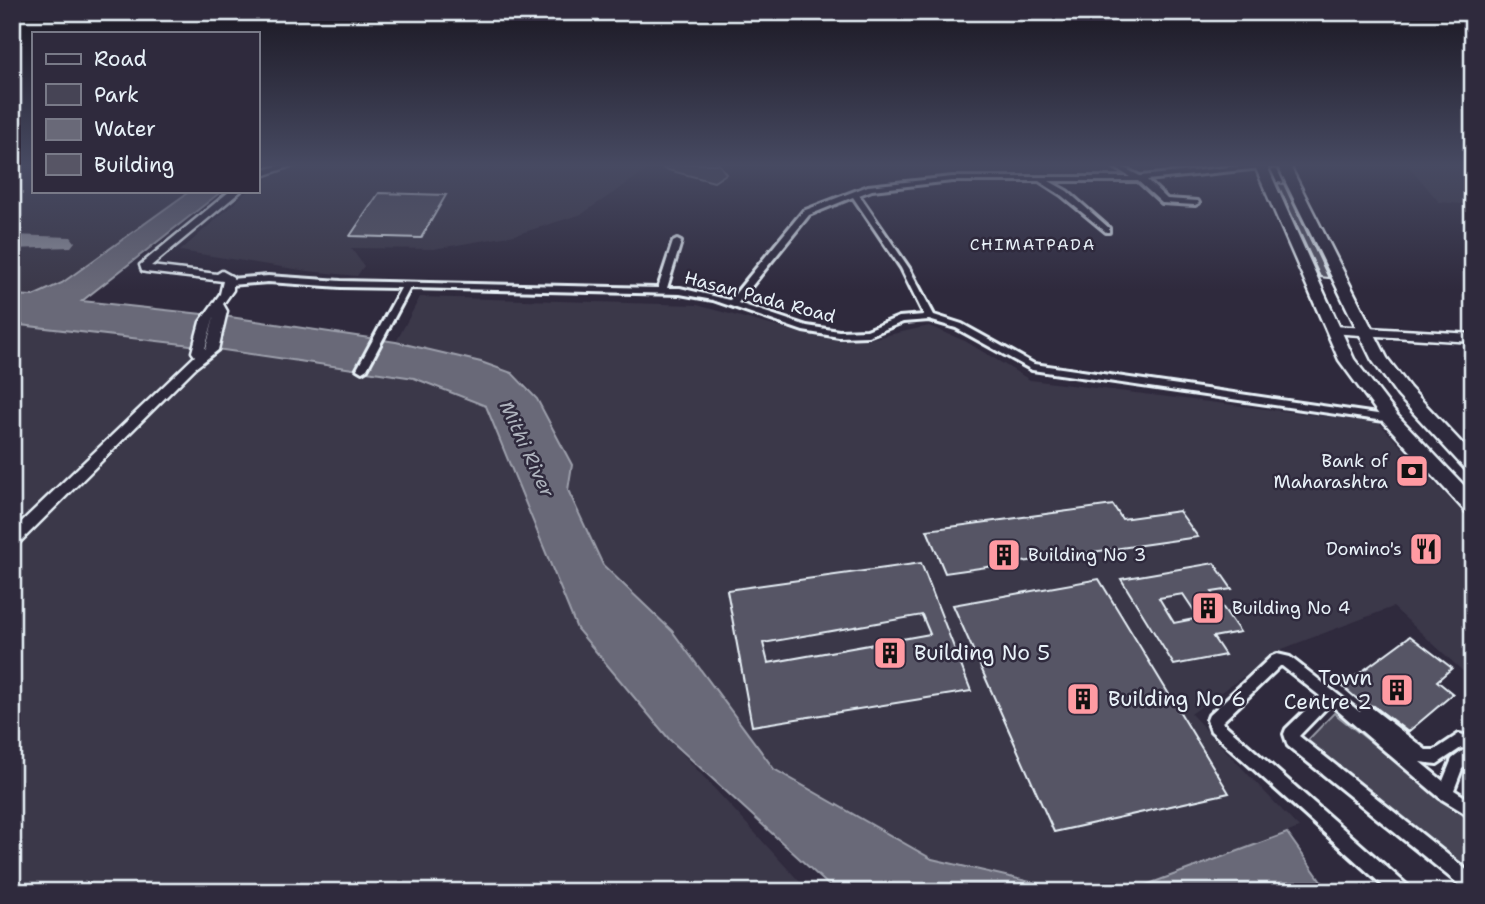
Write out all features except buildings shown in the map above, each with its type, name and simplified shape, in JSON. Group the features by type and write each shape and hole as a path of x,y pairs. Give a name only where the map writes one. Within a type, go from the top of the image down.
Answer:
{"main road":[{"path":"1279,206 1348,360 1391,419 1473,506"},
{"path":"1304,206 1380,360 1404,392 1473,466"}],"street":[{"path":"12,541 204,353 216,309 228,280 146,270 152,257 217,206"},
{"path":"732,304 806,213 825,206"},
{"path":"863,206 905,268 930,317"},
{"path":"1079,206 1106,230"},
{"path":"662,290 677,242"},
{"name":"Hasan Pada Road","path":"228,280 268,278 341,285 662,290 732,304 806,329 839,334 868,332 902,319 930,317 959,326 1032,366 1391,419"},
{"path":"362,369 381,338 407,285"},
{"path":"1333,330 1473,338"},
{"path":"1402,892 1216,726 1214,720 1277,660 1285,661 1331,695 1445,793 1473,811"},
{"path":"1331,695 1291,734 1293,741 1473,885"},
{"path":"1367,713 1424,757 1437,757 1459,741 1473,744"},
{"path":"1445,793 1457,764 1473,752"}],"shaded area":[{"path":"12,206 169,206 62,283 33,296 12,295"},
{"path":"231,206 594,206 582,214 515,235 434,249 351,248 364,266 357,276 180,251"},
{"path":"420,297 697,305 789,330 865,340 929,326 965,341 1030,380 1379,423 1473,524 1473,734 1468,731 1467,675 1393,607 1282,649 1191,714 1299,828 1127,892 1074,892 932,859 774,769 672,631 603,565 568,490 572,465 537,399 524,382 433,350 396,342"},
{"path":"12,324 183,344 414,378 486,406 577,629 669,739 809,892 12,892"}],"green space":[{"path":"1334,713 1473,823 1473,878 1306,742"}],"water":[{"name":"Mithi River","path":"169,206 203,206 82,301 230,317 396,342 481,362 512,373 537,399 572,465 568,490 603,565 672,631 774,769 932,859 1074,892 836,892 669,739 577,629 486,406 414,378 183,344 12,324 12,295 33,296 62,283"},
{"path":"1287,833 1329,892 1127,892"}],"taxiway":[{"path":"12,242 63,242"}],"place":[{"name":"Bank of Maharashtra","path":"1412,471"},
{"name":"Domino's","path":"1426,549"},
{"name":"Building No 3","path":"1004,555"},
{"name":"Building No 4","path":"1208,608"},
{"name":"Building No 5","path":"890,653"},
{"name":"Town Centre 2","path":"1397,690"},
{"name":"Building No 6","path":"1083,699"}],"district":[{"name":"CHIMATPADA","path":"1033,244"}]}
